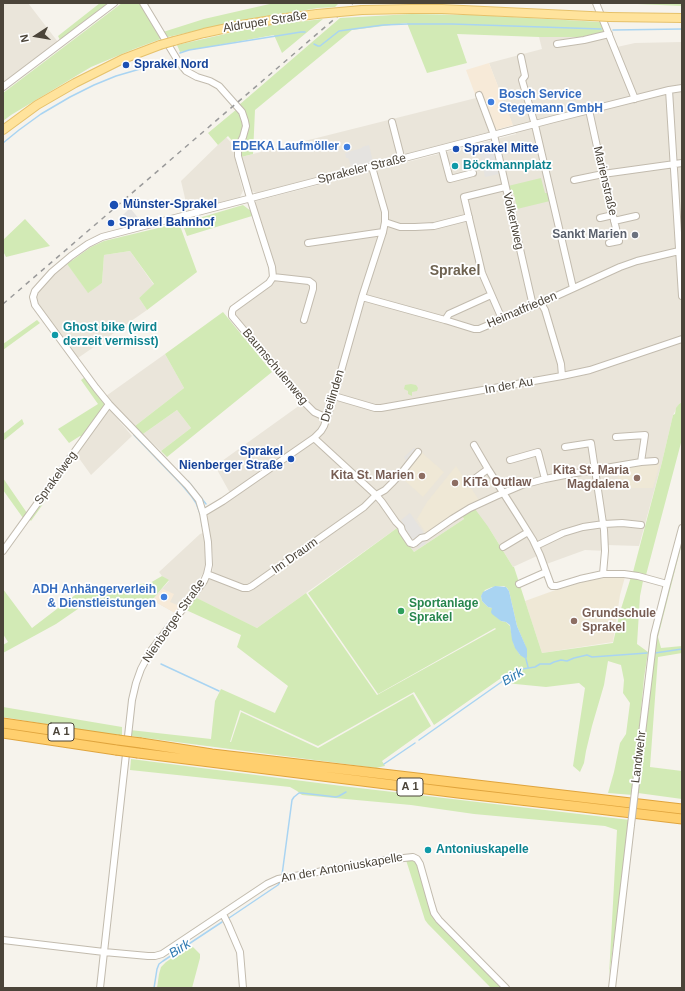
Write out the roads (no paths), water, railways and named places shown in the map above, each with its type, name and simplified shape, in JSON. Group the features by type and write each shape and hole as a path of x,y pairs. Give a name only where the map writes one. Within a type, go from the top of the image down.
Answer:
{"highway":[{"name":"A 1","path":"3,723 212,754 682,809"},
{"name":"A 1","path":"3,732 138,754 682,819"}],"main road":[{"name":"Aldruper Straße","path":"3,130 37,105 75,83 118,62 174,41 235,26 317,14 362,10 410,9 442,9 609,17 682,18"}],"street":[{"path":"3,87 114,3"},
{"path":"143,3 178,61 186,71 219,86 242,112 246,126 238,147 238,156 272,267 273,277 309,281 312,284 313,289 304,320"},
{"path":"596,3 635,99"},
{"path":"556,44 584,40 609,34"},
{"path":"521,57 525,76 522,80 535,125 573,288"},
{"name":"Sprakeler Straße","path":"52,272 82,248 102,237 589,110 682,88"},
{"path":"670,90 674,164 680,222 679,251 682,296"},
{"name":"Volkertweg","path":"479,95 494,136 533,306"},
{"name":"Marienstraße","path":"589,110 619,240 609,243"},
{"path":"392,122 400,153 400,160"},
{"path":"442,149 450,179 473,173"},
{"path":"574,180 603,174 682,163"},
{"name":"Dreilinden","path":"203,513 223,501 322,431 334,396 385,222 385,212 372,167"},
{"path":"502,319 482,274 464,197 505,187"},
{"path":"600,218 636,216"},
{"path":"385,222 407,228 434,226 469,218"},
{"path":"308,243 383,232"},
{"name":"Heimatfrieden","path":"362,297 474,329 479,329 632,263 679,251"},
{"name":"Nienberger Straße","path":"52,272 34,291 33,301 96,388 188,486 199,500 207,533 209,557 209,565 204,580 150,652 141,669 136,683 132,700 100,988"},
{"name":"Baumschulenweg","path":"273,277 269,283 233,309 232,316 304,402 314,412 327,418"},
{"path":"445,320 449,314 491,295"},
{"path":"541,303 545,310 561,364 562,376"},
{"name":"In der Au","path":"334,396 375,408 381,408 590,370 682,338"},
{"name":"Sprakelweg","path":"3,551 110,404"},
{"path":"616,437 645,435 641,462"},
{"path":"314,438 376,495 401,527 410,543 413,544 470,508 522,486 545,479 641,462 655,461"},
{"path":"564,447 591,442 604,524 605,551 603,574"},
{"path":"474,446 536,546 551,585 554,586 580,578 603,574 638,576 667,584"},
{"name":"Im Draum","path":"207,574 240,587 250,587 364,507 376,495 385,490 392,483 418,452"},
{"path":"510,460 538,452 545,479"},
{"path":"469,483 488,469"},
{"path":"536,546 570,531 591,526 622,523 640,525"},
{"name":"Landwehr","path":"612,988 654,635 682,528"},
{"path":"503,548 528,532"},
{"path":"520,584 546,572"},
{"name":"An der Antoniuskapelle","path":"3,940 104,952 155,956 162,954 223,915 267,884 278,879 385,860 413,857 417,859 420,864 434,913 439,920 506,988"},
{"path":"223,915 240,952 243,988"}],"water":[{"path":"495,586 506,587 509,591 517,626 527,649 526,659 520,655 515,648 512,640 510,625 501,621 492,614 492,608 488,607 482,601 481,596 483,592"}],"waterway":[{"path":"314,44 320,46 339,31 383,25 452,24 601,29"},
{"path":"613,30 682,29"},
{"path":"180,53 189,50 305,32"},
{"path":"3,143 41,114 94,85 116,76 171,60"},
{"path":"134,435 192,497 201,516 202,526"},
{"path":"188,481 206,504"},
{"name":"Birk","path":"655,653 682,649"},
{"name":"Birk","path":"419,740 522,669 535,667 540,664 550,664 561,660 567,661 587,655 592,657 647,653"},
{"path":"526,659 528,667"},
{"path":"161,664 219,691"},
{"name":"Birk","path":"384,764 415,743"},
{"name":"Birk","path":"282,875 292,800 294,797 299,793 336,797 346,792"},
{"name":"Birk","path":"229,918 278,885 280,882"},
{"name":"Birk","path":"154,988 159,964 222,922"}],"railway":[{"path":"3,304 353,3"}],"place":[{"name":"Sprakel Nord","path":"126,65"},
{"name":"Bosch Service Stegemann GmbH","path":"491,102"},
{"name":"EDEKA Laufmöller","path":"347,147"},
{"name":"Sprakel Mitte","path":"456,149"},
{"name":"Böckmannplatz","path":"455,166"},
{"name":"Münster-Sprakel","path":"114,205"},
{"name":"Sprakel Bahnhof","path":"111,223"},
{"name":"Sankt Marien","path":"635,235"},
{"name":"Ghost bike (wird derzeit vermisst)","path":"55,335"},
{"name":"Sprakel Nienberger Straße","path":"291,459"},
{"name":"Kita St. Marien","path":"422,476"},
{"name":"Kita St. Maria Magdalena","path":"637,478"},
{"name":"KiTa Outlaw","path":"455,483"},
{"name":"ADH Anhängerverleih & Dienstleistungen","path":"164,597"},
{"name":"Sportanlage Sprakel","path":"401,611"},
{"name":"Grundschule Sprakel","path":"574,621"},
{"name":"Antoniuskapelle","path":"428,850"}],"district":[{"name":"Sprakel","path":"455,271"}]}
